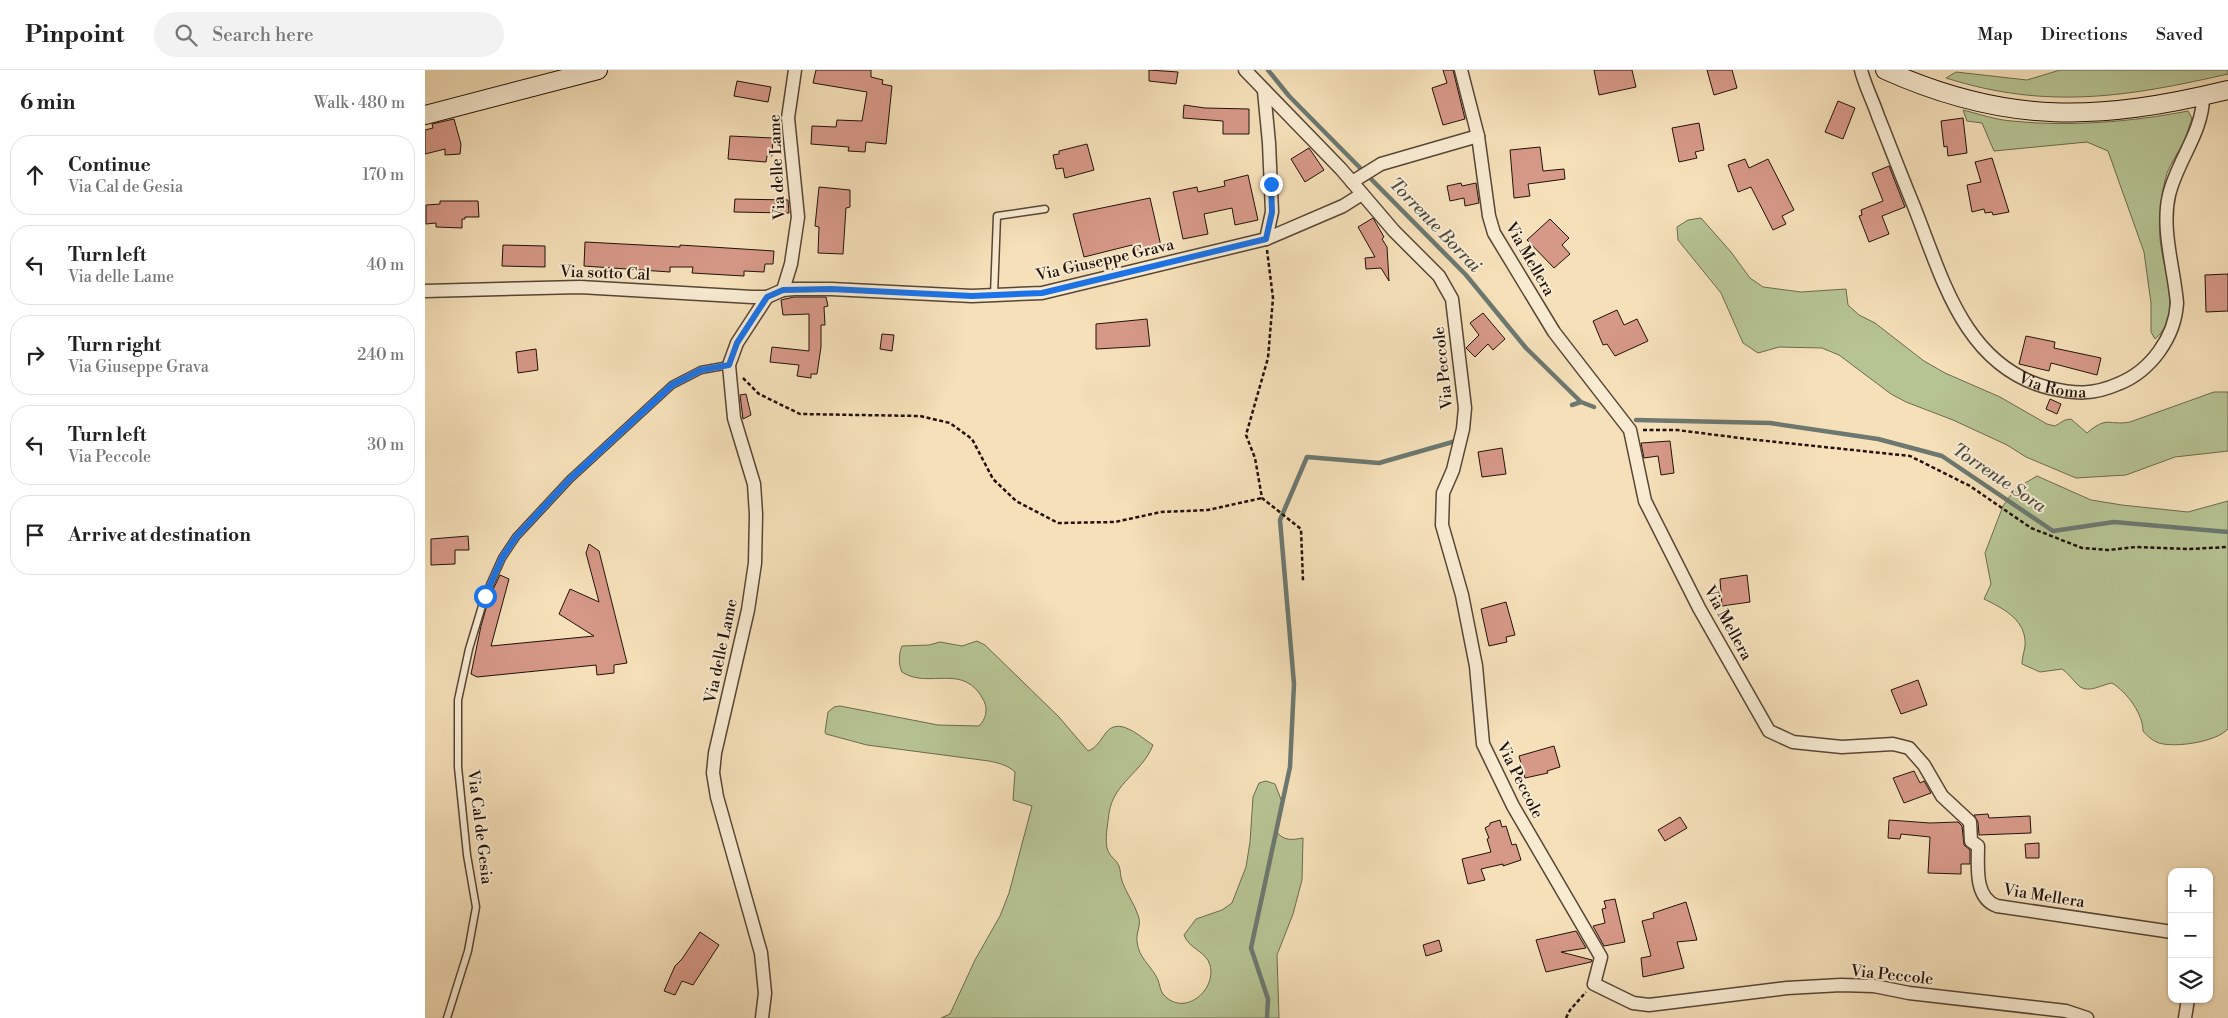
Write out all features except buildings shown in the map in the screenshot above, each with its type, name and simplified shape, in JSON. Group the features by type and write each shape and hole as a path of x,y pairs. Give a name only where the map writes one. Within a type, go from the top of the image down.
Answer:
{"main road":[{"path":"425,115 598,70"},
{"path":"1885,70 1939,92 1970,101 2002,108 2069,114 2138,109 2203,97 2228,90"}],"street":[{"name":"Via delle Lame","path":"783,290 791,264 798,217 788,118 795,70"},
{"name":"Via Peccole","path":"1245,70 1264,91 1357,179 1362,194 1439,276 1452,299 1465,408 1463,429 1453,470 1443,493 1442,525 1462,594 1476,666 1483,744 1513,806 1601,957 1594,984 1633,1003 1649,1005 1787,988 1841,985 1874,986 1909,993 2067,1012 2087,1018"},
{"name":"Via Mellera","path":"1461,70 1478,136 1489,216 1494,232 1554,332 1630,430 1645,501 1699,608 1769,731 1793,742 1842,746 1893,744 1909,748 1924,765 1943,796 1970,822 1971,841 1978,846 1981,892 1988,903 1997,906 2168,931"},
{"name":"Via Roma","path":"1861,70 1905,186 1958,315 1977,342 1993,358 2009,370 2036,384 2071,393 2100,392 2127,381 2147,365 2171,334 2177,315 2177,303 2167,229 2167,212 2173,179 2200,120 2203,97"},
{"path":"1264,91 1269,143 1272,212 1266,239"},
{"path":"1357,179 1381,164 1478,136"},
{"name":"Via Giuseppe Grava","path":"783,290 831,289 972,296 1042,293 1266,239 1343,206 1362,194"},
{"name":"Via sotto Cal","path":"425,291 580,287 767,297 783,290"},
{"name":"Via delle Lame","path":"762,1018 765,993 761,953 717,797 713,773 715,753 748,610 755,563 756,514 754,484 734,418 729,365 737,343 767,297"},
{"path":"2185,1018 2187,1003"}],"lane":[{"path":"994,295 997,216 1045,209"},
{"name":"Via Cal de Gesia","path":"447,1018 468,951 476,907 467,855 458,767 458,700 469,649 485,596 502,558 516,537 570,479 672,385 701,370 729,365"}],"path":[{"path":"1266,239 1273,298 1268,358 1246,435 1255,458 1262,498 1301,529 1303,580"},
{"path":"729,365 759,394 800,414 920,416 951,423 972,439 993,479 1016,501 1058,523 1115,522 1161,512 1208,510 1262,498"},
{"path":"1630,430 1677,430 1910,456 1970,486 2031,528 2082,548 2108,550 2136,547 2189,549 2228,547"},
{"path":"1567,1018 1570,1010 1594,984"}],"green space":[{"path":"2060,70 2228,70 2228,74 2156,89 2087,97 2018,94 1983,88 1946,78 1956,72 2027,80"},
{"path":"1963,110 2006,120 2056,124 2122,121 2188,111 2192,118 2184,140 2167,173 2162,197 2160,238 2170,305 2164,329 2155,339 2151,332 2151,303 2144,252 2108,151 2087,142 1994,151 1982,123 1967,121"},
{"path":"1701,218 1731,252 1750,278 1763,287 1801,292 1846,289 1848,305 1859,315 1875,323 1924,361 1945,373 2000,397 2047,424 2055,426 2071,419 2087,433 2099,424 2130,422 2214,392 2228,392 2228,451 2175,457 2126,475 2076,478 2026,457 2007,445 1953,420 1906,402 1891,394 1839,355 1822,348 1779,347 1758,353 1743,343 1721,293 1678,240 1677,227 1688,220"},
{"path":"2037,476 2091,500 2122,505 2188,512 2228,501 2228,729 2222,734 2195,743 2175,745 2159,743 2143,731 2140,718 2133,704 2112,683 2085,689 2062,669 2040,672 2022,664 2025,643 2020,626 2011,615 1984,599 1991,584 1985,553 2003,506 2015,489"},
{"path":"977,641 985,645 1059,717 1088,751 1100,742 1110,729 1116,726 1129,729 1153,745 1142,763 1116,793 1109,813 1106,843 1109,853 1119,866 1121,879 1138,915 1137,941 1140,952 1158,980 1163,994 1171,1001 1189,1002 1197,998 1208,984 1211,975 1208,960 1186,940 1184,935 1196,919 1222,910 1232,903 1246,867 1253,797 1259,783 1266,781 1275,784 1282,802 1277,832 1285,838 1303,838 1302,880 1293,914 1277,955 1279,1018 941,1018 950,1014 975,960 1000,916 1009,893 1032,806 1013,800 1015,772 1003,765 989,761 867,745 826,734 825,732 828,712 834,707 840,706 938,725 979,726 985,717 986,708 976,689 967,682 956,679 912,677 902,672 899,662 902,646 929,645 940,642 962,646"}],"waterway":[{"name":"Torrente Borrai","path":"1268,70 1289,96 1466,275 1526,348 1581,402"},
{"name":"Torrente Borrai","path":"1572,405 1581,402 1594,407"},
{"name":"Torrente Sora","path":"1636,420 1770,423 1878,439 1942,456 2053,531 2114,522 2228,532"},
{"path":"1267,1018 1268,999 1251,948 1290,767 1294,684 1280,520 1307,457 1379,463 1456,441"}],"route":[{"path":"485,596 502,558 516,537 570,479 672,385 701,370 729,365 737,343 767,297 783,290 794,289 972,296 1042,293 1266,239 1272,212 1271,184"}]}
